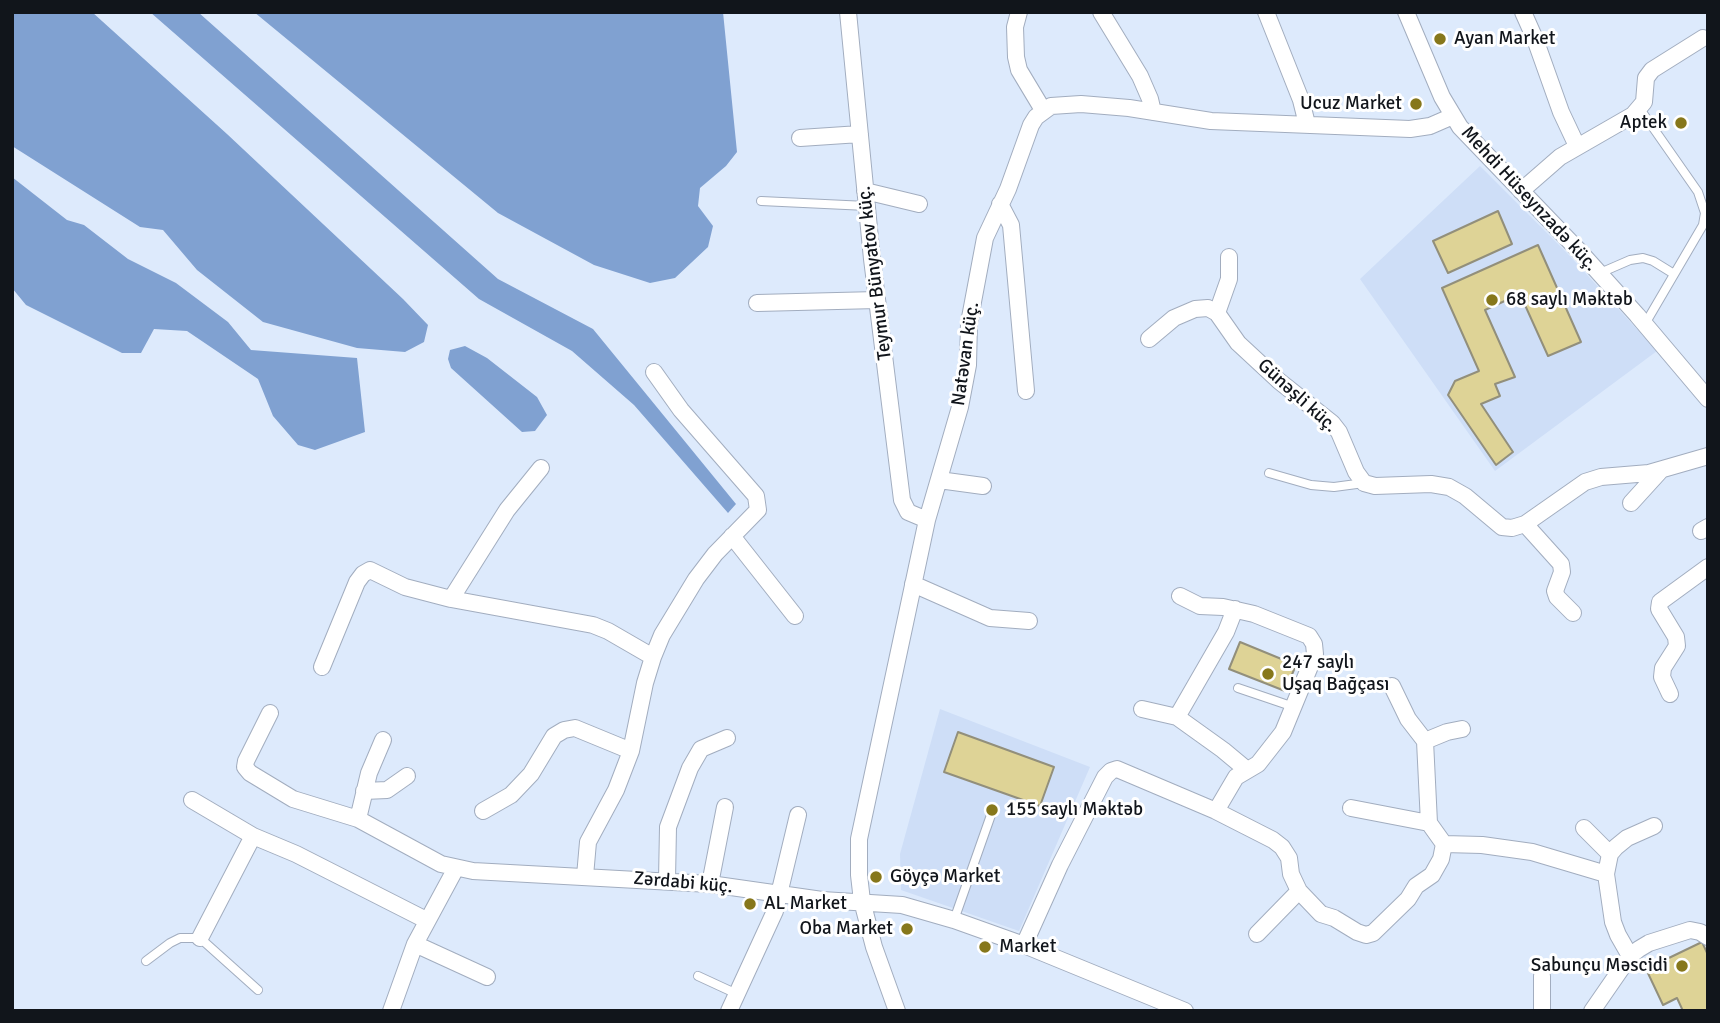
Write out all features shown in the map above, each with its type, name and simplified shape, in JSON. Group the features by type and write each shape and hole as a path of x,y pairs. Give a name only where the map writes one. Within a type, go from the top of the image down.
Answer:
{"street":[{"name":"Teymur Bünyatov küç.","path":"848,12 877,300 902,500 908,512 927,520"},
{"path":"1018,12 1014,27 1016,57 1020,70 1043,110 1060,105 1089,104 1210,121 1421,129 1453,116"},
{"path":"1101,12 1140,76 1153,113"},
{"path":"1266,12 1301,100 1307,124"},
{"name":"Mehdi Hüseynzadə küç.","path":"1406,12 1453,116 1472,140 1600,274 1708,399"},
{"path":"1522,12 1577,146"},
{"path":"1521,191 1577,146 1633,115 1644,102 1646,78 1652,70 1703,38"},
{"name":"Natəvan küç.","path":"897,1011 874,947 862,901 859,839 927,520 960,407 968,365 970,323 985,238 1031,125 1043,110"},
{"path":"800,138 860,134"},
{"path":"866,198 919,204"},
{"path":"1000,204 1011,225 1026,391"},
{"path":"1149,339 1174,318 1195,309 1209,308 1217,313 1229,279 1229,257"},
{"path":"757,303 877,300"},
{"name":"Günəşli küç.","path":"1217,313 1238,343 1279,382 1332,423 1364,483"},
{"path":"585,876 588,842 615,790 631,751 653,657 674,614 696,579 758,510 756,496 681,410 654,372"},
{"path":"1364,483 1375,486 1431,484 1449,487 1465,496 1502,527 1512,528 1525,524 1585,482 1601,477 1661,470 1708,456"},
{"path":"451,599 507,509 541,468"},
{"path":"1631,503 1661,470"},
{"path":"939,481 983,485"},
{"path":"1525,524 1561,564 1562,572 1555,590 1557,597 1573,613"},
{"path":"732,536 795,616"},
{"path":"1670,694 1662,677 1663,668 1677,646 1676,637 1659,609 1660,602 1708,567"},
{"path":"322,667 357,582 370,570 405,587 451,599 593,625 653,657"},
{"path":"913,584 990,618 1029,621"},
{"path":"1180,596 1200,606 1236,609 1254,614 1309,636 1314,644 1315,654 1283,732 1258,764 1236,777 1216,811"},
{"path":"1177,717 1226,632 1236,609"},
{"path":"1024,945 1060,865 1105,777 1117,769 1216,811 1282,847 1289,858 1291,874 1298,891 1321,914 1334,918 1366,936 1373,933 1408,899 1416,886 1432,875 1441,859 1444,844 1429,823 1425,741 1408,719 1392,686"},
{"path":"1142,709 1177,717 1247,771"},
{"name":"Zərdabi küç.","path":"270,713 245,768 293,799 358,819 425,856 456,868 667,880 822,900 902,905 1024,945 1185,1011"},
{"path":"483,811 511,794 531,774 554,736 564,730 575,728 631,751"},
{"path":"1425,741 1462,729"},
{"path":"667,880 668,827 690,768 701,749 727,738"},
{"path":"358,819 369,773 383,740"},
{"path":"364,791 387,790 407,776"},
{"path":"192,800 253,835 296,853 426,919"},
{"path":"710,884 725,807"},
{"path":"1351,808 1429,823"},
{"path":"729,1011 764,937 781,893 798,815"},
{"path":"1630,956 1613,922 1606,874 1610,855 1627,838 1654,826"},
{"path":"1584,828 1610,855"},
{"path":"200,938 253,835"},
{"path":"1444,844 1482,845 1532,852 1606,874"},
{"path":"391,1011 426,919 456,868"},
{"path":"1257,934 1298,891"},
{"path":"1592,1011 1630,956 1649,943 1690,930 1708,937"},
{"path":"415,944 487,976"},
{"path":"1542,976 1542,1011"}],"lane":[{"path":"1640,109 1698,192 1705,213 1703,225 1645,324"},
{"path":"761,201 866,198"},
{"path":"1600,274 1630,260 1643,258 1674,274"},
{"path":"1269,472 1311,485 1334,487 1364,483"},
{"path":"1238,688 1294,707"},
{"path":"954,920 991,815"},
{"path":"146,961 180,938 200,938 257,990"},
{"path":"698,976 737,994"}],"shaded area":[{"name":"68 saylı Məktəb","path":"1480,166 1567,253 1657,351 1495,471 1360,279"},
{"name":"155 saylı Məktəb","path":"940,709 1090,767 1019,931 901,890 900,854"}],"water":[{"path":"12,12 92,12 403,299 428,325 424,342 405,352 357,348 263,322 197,270 163,230 140,227 12,146"},
{"path":"150,12 198,12 498,279 593,329 736,504 728,513 634,405 572,351 479,299"},
{"path":"254,12 723,12 737,152 726,166 700,188 698,206 713,226 708,247 675,278 650,283 594,265 498,213"},
{"path":"12,177 67,220 84,225 128,259 176,283 228,322 251,350 357,358 365,432 315,450 298,445 273,416 258,379 187,331 154,329 141,353 122,353 26,305 12,288"},
{"path":"465,346 487,358 537,397 547,415 535,431 522,432 451,368 448,359 450,350"}],"building":[{"path":"1498,211 1512,244 1448,273 1433,241"},
{"path":"1538,245 1581,342 1548,356 1520,294 1485,310 1515,377 1495,384 1500,396 1481,404 1513,452 1496,465 1448,395 1455,381 1479,371 1442,288"},
{"path":"1240,642 1296,665 1285,691 1229,669"},
{"path":"958,732 1054,767 1040,806 944,772"},
{"path":"1702,942 1708,955 1708,1011 1683,1011 1677,998 1663,1005 1646,969"}],"place":[{"name":"Ayan Market","path":"1440,39"},
{"name":"Ucuz Market","path":"1416,104"},
{"name":"Aptek","path":"1681,123"},
{"name":"68 saylı Məktəb","path":"1492,300"},
{"name":"247 saylı Uşaq Bağçası","path":"1268,674"},
{"name":"155 saylı Məktəb","path":"992,810"},
{"name":"Göyçə Market","path":"876,877"},
{"name":"AL Market","path":"750,904"},
{"name":"Oba Market","path":"907,929"},
{"name":"Market","path":"985,947"},
{"name":"Sabunçu Məscidi","path":"1682,966"}]}
